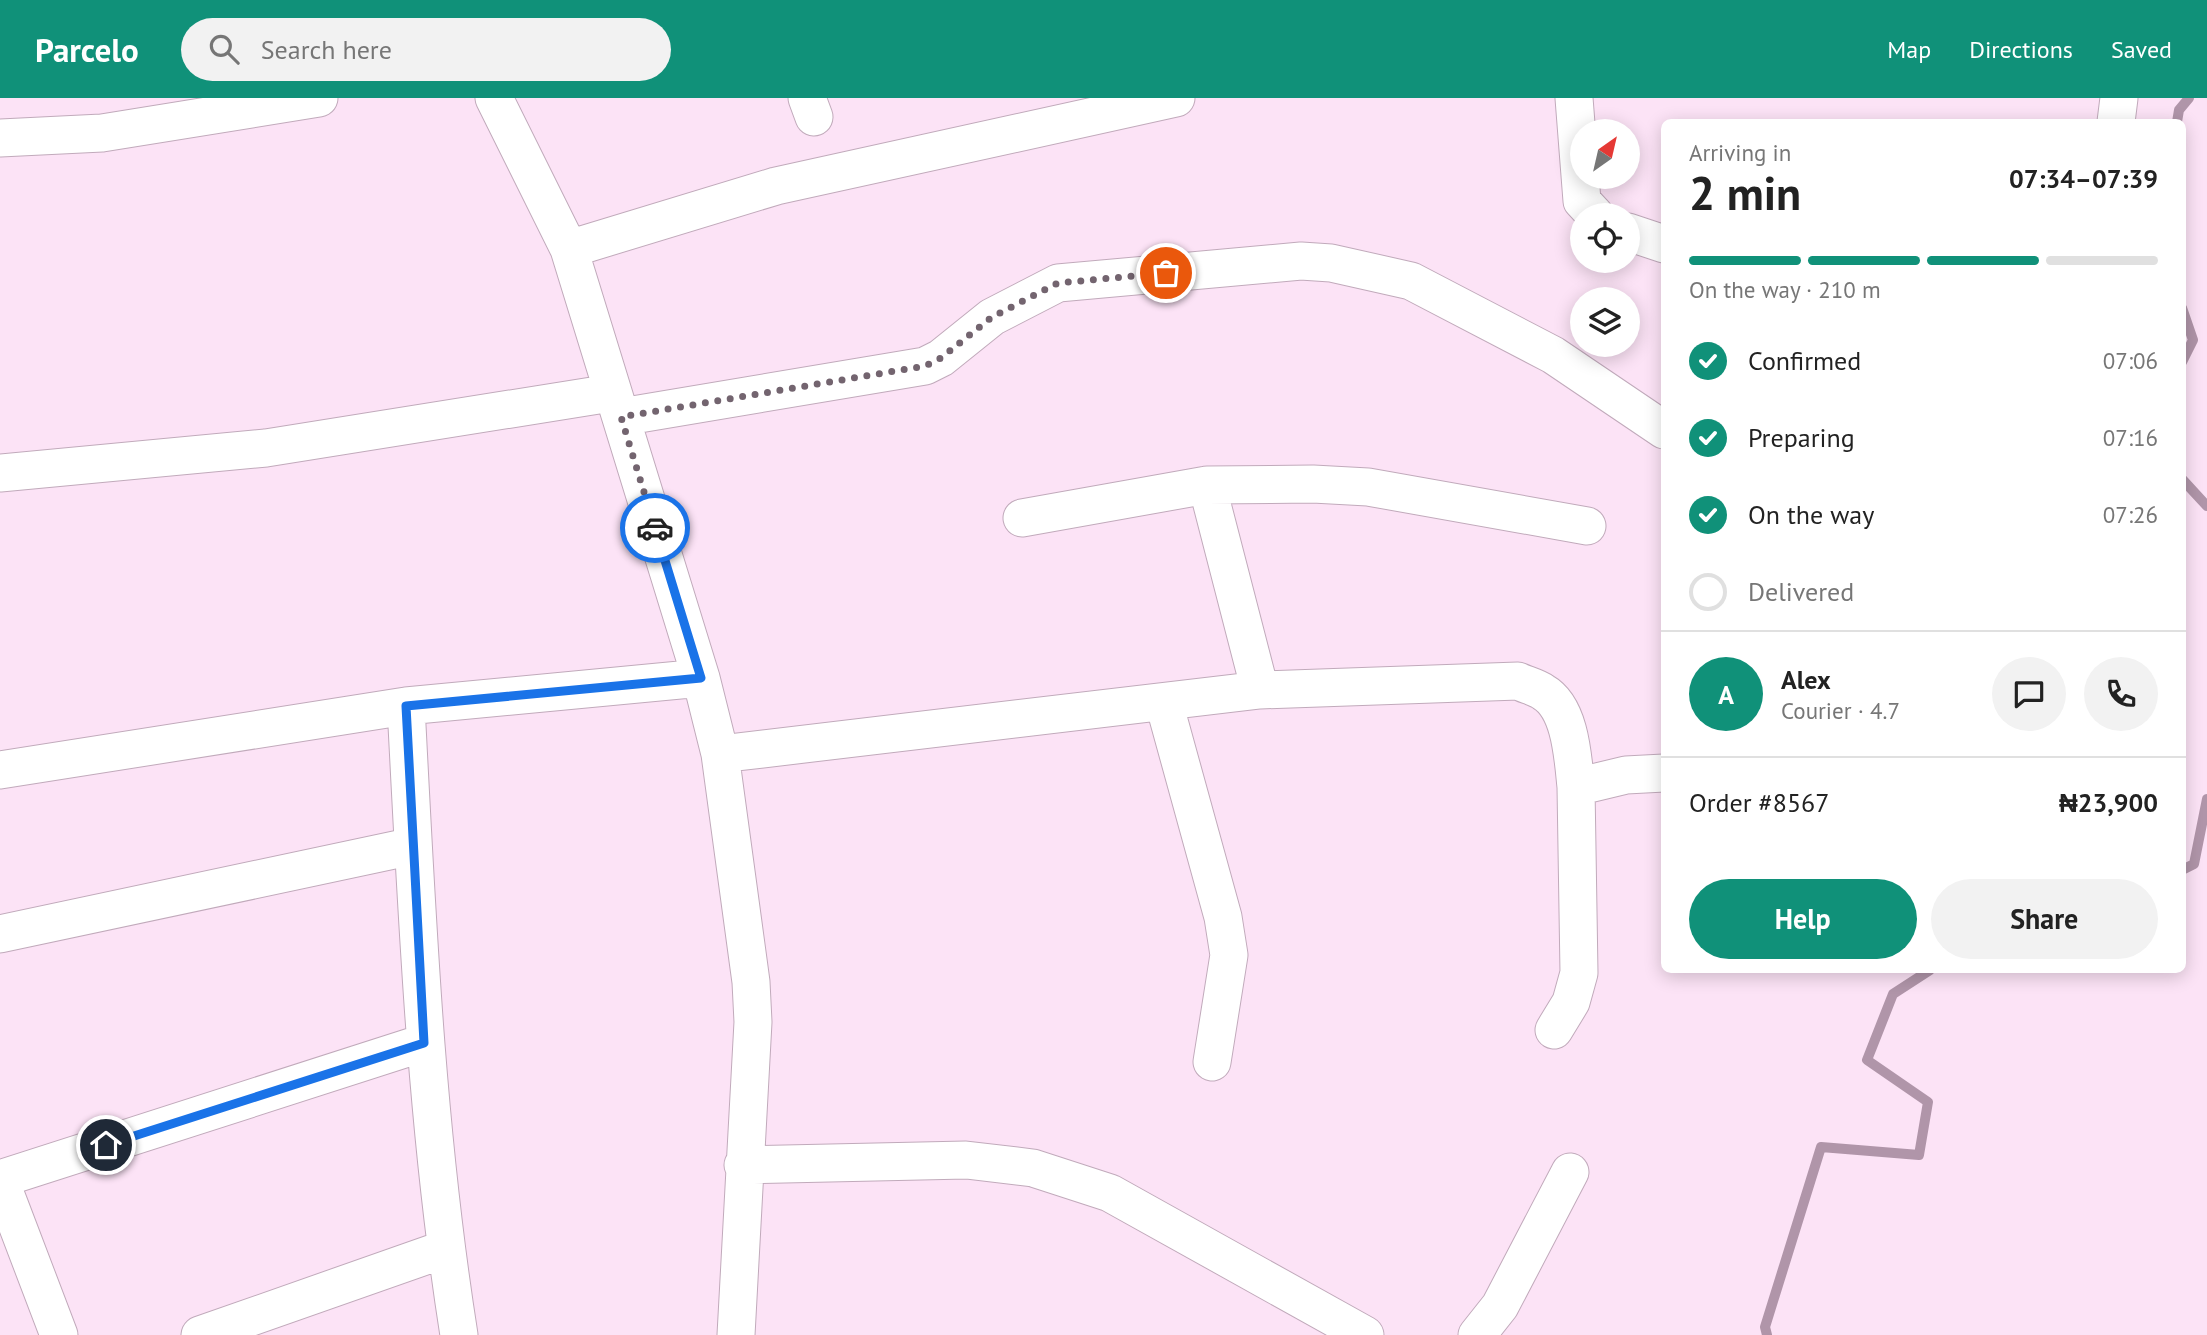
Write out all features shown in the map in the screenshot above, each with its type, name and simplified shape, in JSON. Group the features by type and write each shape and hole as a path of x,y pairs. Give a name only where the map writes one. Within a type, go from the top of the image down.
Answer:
{"street":[{"path":"0,138 102,133 320,98"},
{"path":"494,98 569,248 701,678 720,754 752,996 753,1022 743,1165 736,1335"},
{"path":"569,248 776,186 1176,98"},
{"path":"1574,98 1583,203"},
{"path":"2116,119 2119,98"},
{"path":"1640,236 1661,243"},
{"path":"0,473 266,448 925,366 941,358 992,317 1058,283 1301,261 1354,266 1411,281 1553,355 1661,428"},
{"path":"1023,518 1207,485 1368,486 1587,526"},
{"path":"1207,485 1261,690"},
{"path":"0,769 406,706 701,678"},
{"path":"720,754 1261,690 1518,681 1545,692 1559,709 1571,746 1576,787 1579,973 1571,1002 1554,1030"},
{"path":"1164,703 1223,917 1229,955 1212,1062"},
{"path":"406,706 424,1043 445,1250 459,1335"},
{"path":"1576,787 1626,775 1661,773"},
{"path":"0,934 414,846"},
{"path":"59,1335 0,1180 424,1043"},
{"path":"743,1165 967,1160 1033,1168 1110,1193 1365,1335"},
{"path":"1477,1335 1500,1306 1570,1172"},
{"path":"200,1335 445,1250"}],"waterway":[{"path":"2178,119 2179,110 2189,98"},
{"path":"2186,320 2193,340 2186,354"},
{"path":"2186,483 2207,506"},
{"path":"2186,868 2194,864 2207,799"},
{"path":"1767,1335 1765,1327 1821,1147 1919,1155 1928,1102 1867,1060 1893,994 1925,973"}],"way so far":[{"path":"655,528 621,417 925,366 941,358 992,317 1029,295 1058,283 1166,273"}],"route":[{"path":"106,1145 424,1043 406,706 701,678 655,528"}]}
